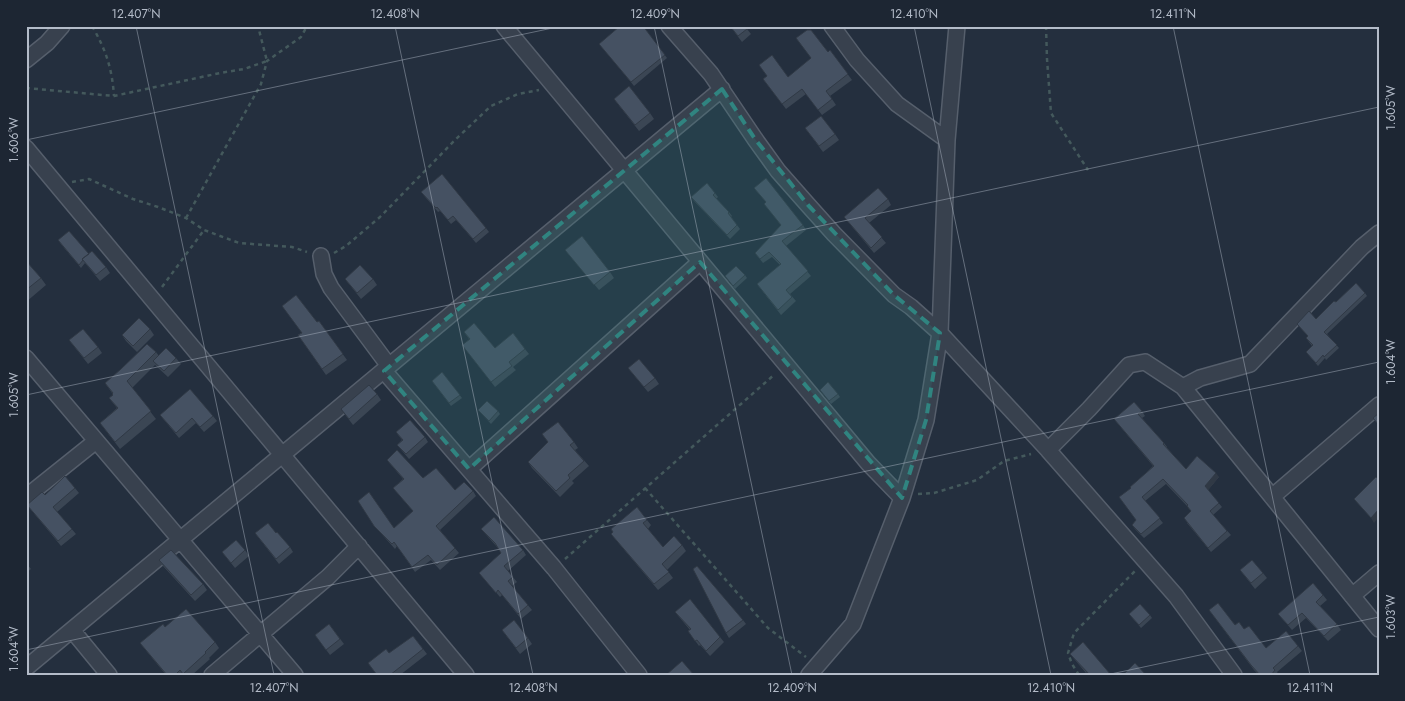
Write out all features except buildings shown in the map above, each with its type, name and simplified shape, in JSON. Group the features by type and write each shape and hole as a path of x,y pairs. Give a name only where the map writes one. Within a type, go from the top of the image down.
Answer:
{"street":[{"path":"26,60 62,26"},
{"path":"504,26 868,463 902,498"},
{"path":"669,26 702,62 778,171 834,234 894,295 911,307 940,333 1048,450 1176,596 1234,675"},
{"path":"832,26 857,60 896,104 947,140"},
{"path":"813,670 854,624 902,498 926,420 940,333 947,140 957,26"},
{"path":"26,668 722,89"},
{"path":"26,148 466,675"},
{"path":"1183,387 1200,378 1250,364 1362,246 1379,233"},
{"path":"320,256 324,274 331,288 387,368 469,469 554,568 639,675"},
{"path":"469,469 700,262"},
{"path":"26,358 295,675"},
{"path":"1048,450 1129,365 1145,362 1183,387 1379,629"},
{"path":"1272,497 1379,405"},
{"path":"26,497 96,441"},
{"path":"212,675 328,577 359,546"},
{"path":"1352,596 1379,573"},
{"path":"72,630 109,675"}],"path":[{"path":"92,26 111,68 114,96"},
{"path":"186,218 261,84 267,62 258,26"},
{"path":"26,88 114,96 220,72 244,69 267,62 301,37 307,26"},
{"path":"1046,26 1051,113 1088,170"},
{"path":"57,185 89,179 133,199 186,218 204,230 239,243 292,248 320,256 336,253 380,217 491,106 518,94 555,88"},
{"path":"153,300 204,230"},
{"path":"554,568 786,364"},
{"path":"902,498 916,494 934,493 977,480 1004,461 1048,450"},
{"path":"646,488 768,628 813,670"},
{"path":"1079,675 1068,653 1074,633 1144,561"}],"highlighted area":[{"path":"722,89 755,139 808,205 894,295 940,333 926,420 902,498 700,262 469,469 384,371"}]}
